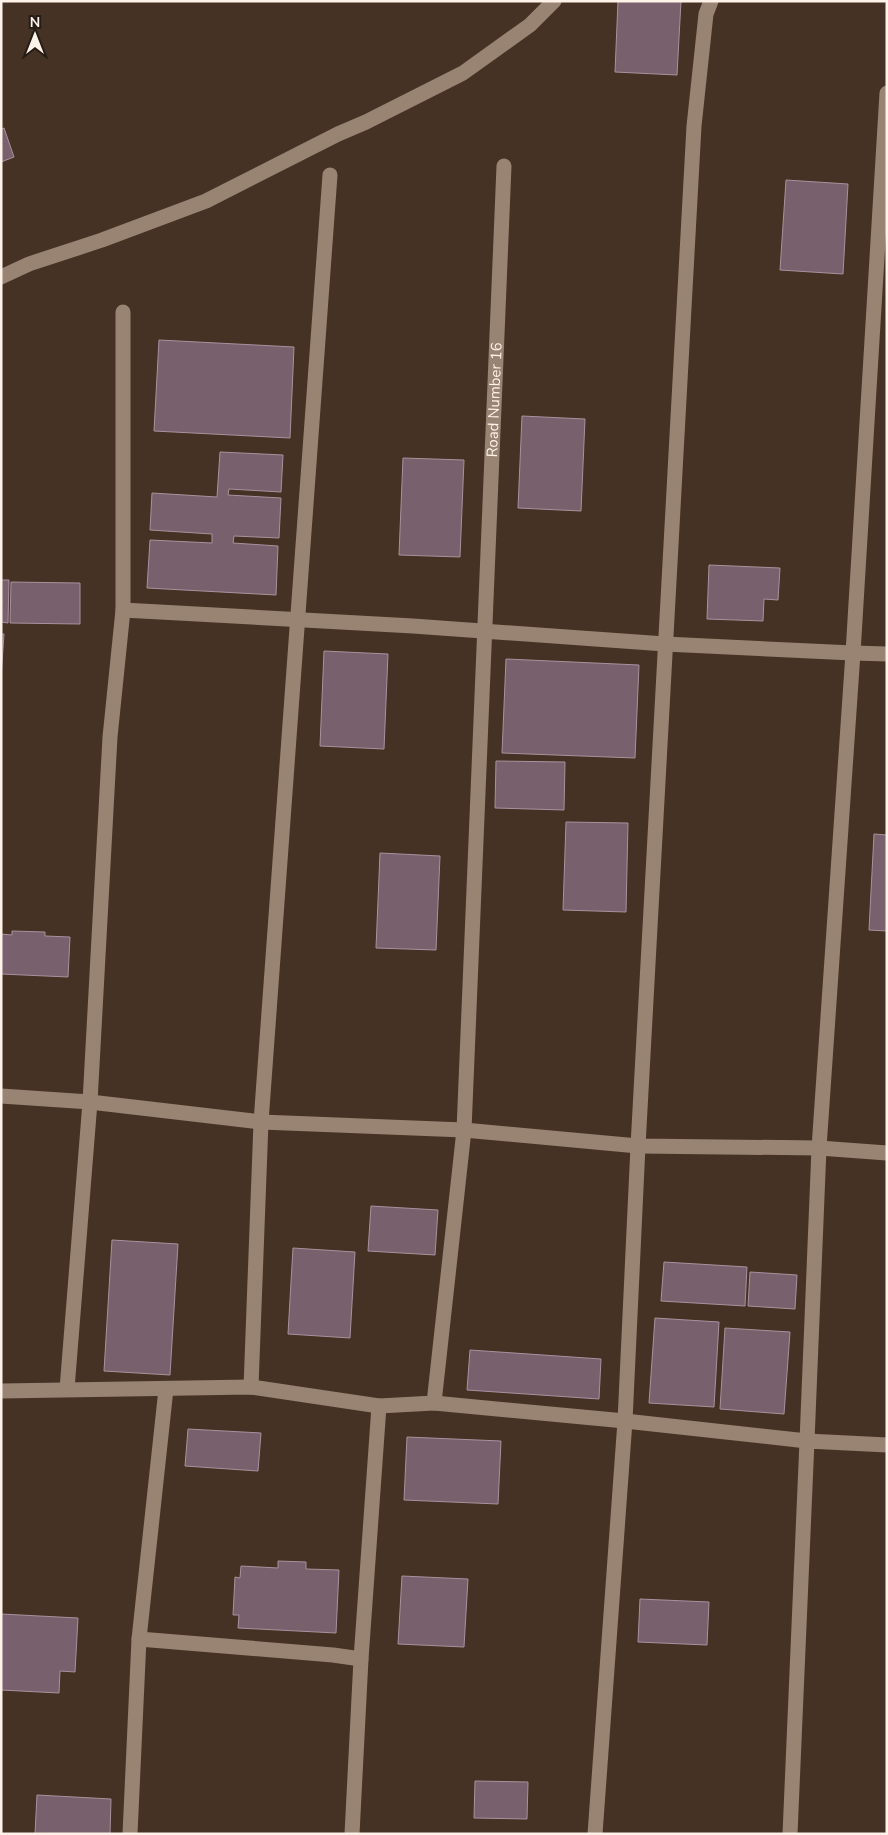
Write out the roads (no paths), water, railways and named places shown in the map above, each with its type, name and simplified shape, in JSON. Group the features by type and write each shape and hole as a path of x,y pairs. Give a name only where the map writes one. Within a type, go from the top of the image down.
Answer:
{"street":[{"path":"1,277 30,264 102,240 206,201 338,134 366,122 463,73 530,25 554,1"},
{"path":"595,1834 625,1421 638,1146 694,126 706,14 711,1"},
{"path":"790,1834 819,1148 853,653 887,93"},
{"name":"Road Number 16","path":"434,1403 464,1130 504,166"},
{"path":"251,1387 261,1122 330,175"},
{"path":"66,1389 90,1102 110,737 123,610 123,312"},
{"path":"123,610 299,619 665,644 887,654"},
{"path":"1,1096 90,1102 261,1122 464,1130 638,1146 819,1148 887,1152"},
{"path":"1,1391 251,1387 379,1406 434,1403 807,1441 887,1445"},
{"path":"130,1834 139,1639 166,1389"},
{"path":"352,1834 361,1659 379,1406"},
{"path":"139,1639 361,1659"}]}
